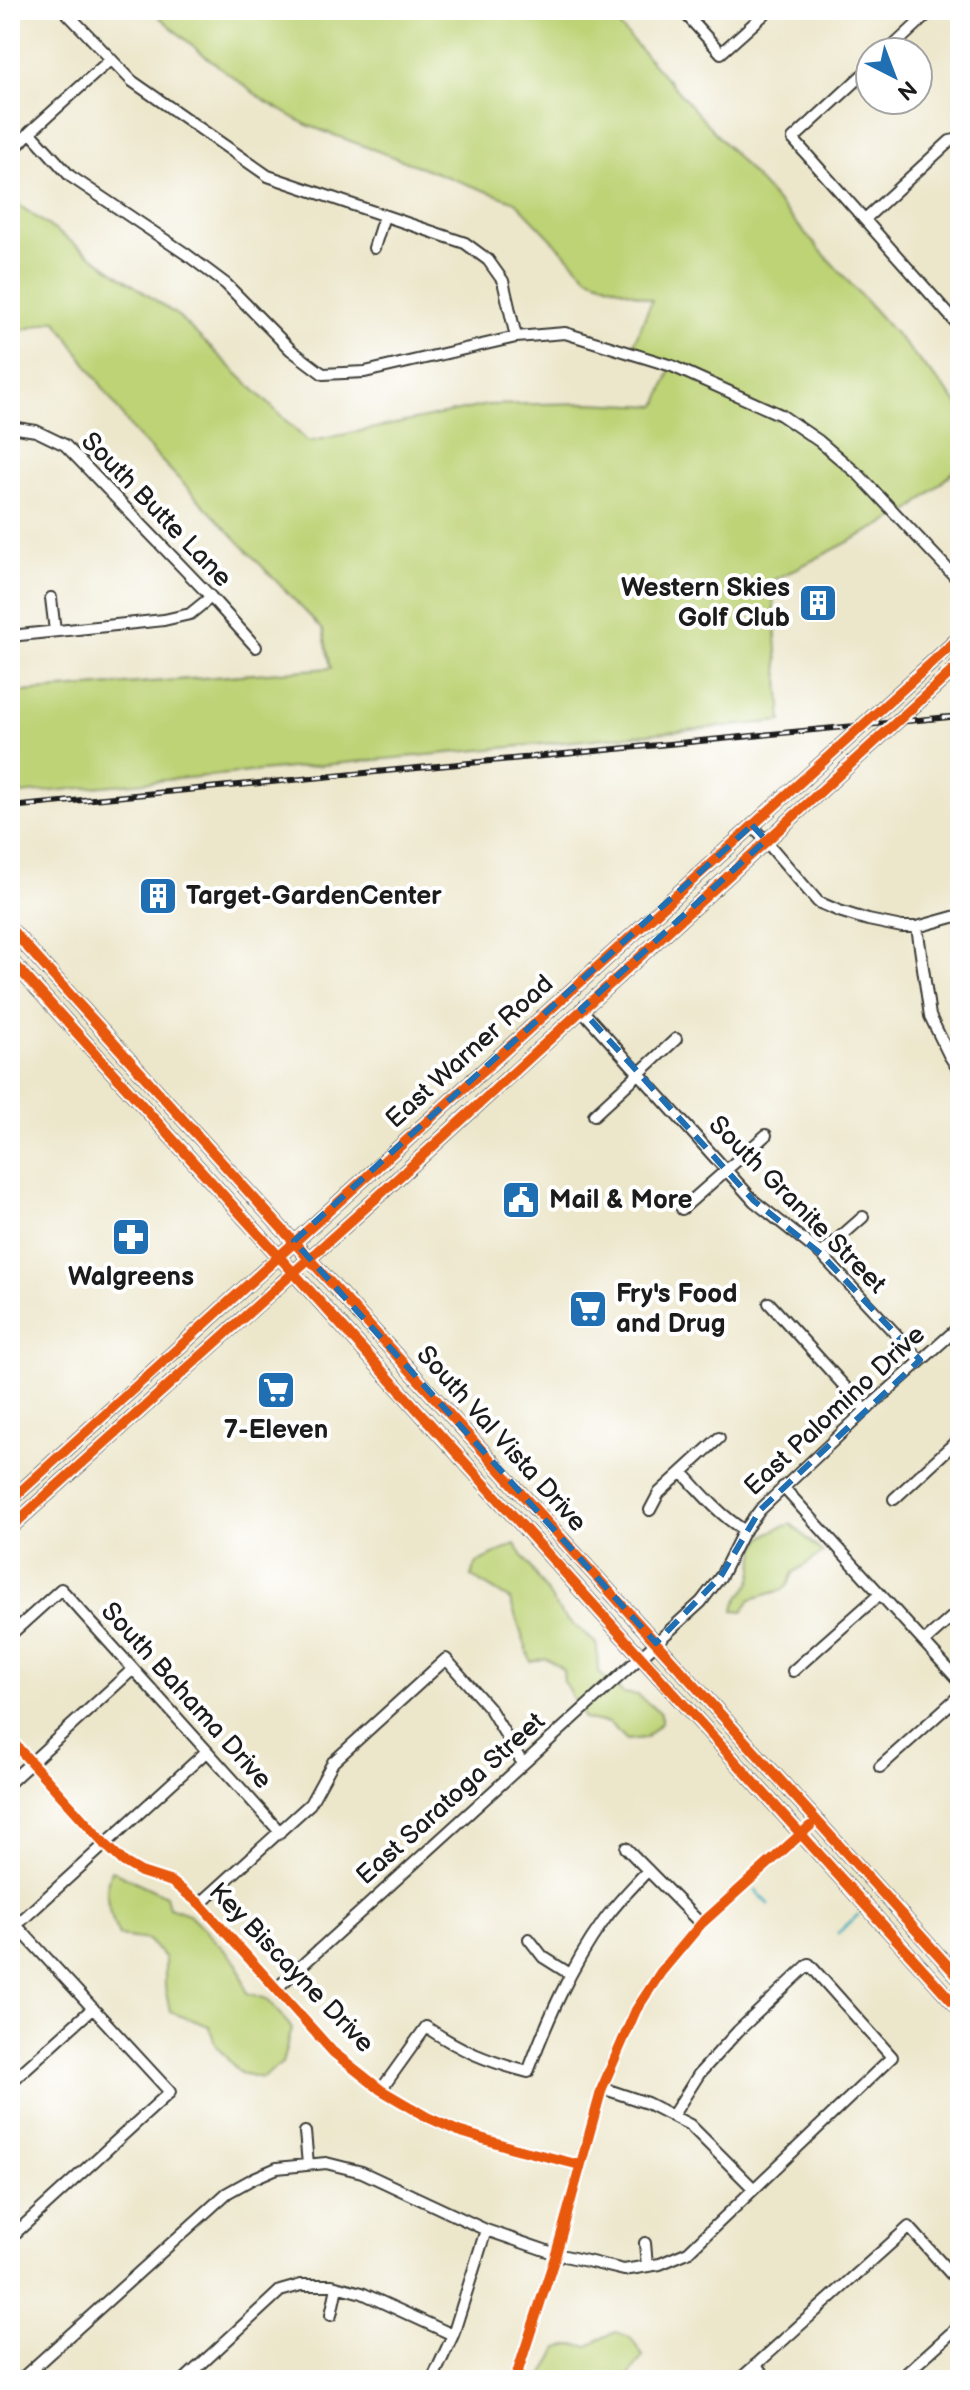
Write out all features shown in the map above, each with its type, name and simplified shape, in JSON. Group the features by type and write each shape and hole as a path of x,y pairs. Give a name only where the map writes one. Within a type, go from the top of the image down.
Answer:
{"main road":[{"name":"East Warner Road","path":"10,1501 960,637"},
{"name":"East Warner Road","path":"10,1528 960,664"},
{"path":"685,887 698,902"},
{"name":"South Val Vista Drive","path":"10,928 960,1979"},
{"path":"581,1009 578,1003 580,995 604,971 625,942"},
{"name":"South Val Vista Drive","path":"10,959 960,2010"},
{"path":"82,1039 97,1026"},
{"path":"470,1083 485,1097"},
{"path":"140,1383 153,1398"},
{"path":"448,1445 464,1431"},
{"path":"50,1465 63,1480"}],"street":[{"path":"64,10 132,81 268,176 465,243 488,260 503,281 516,337"},
{"path":"682,10 721,53 769,10"},
{"path":"904,36 932,10"},
{"path":"10,154 110,60"},
{"path":"854,83 793,139 960,327"},
{"path":"30,132 70,176 226,284 291,350 323,374 365,372 516,337 565,333 672,366 781,415 819,441 860,476 960,582"},
{"path":"865,219 950,141 960,139"},
{"path":"374,248 384,216"},
{"name":"South Butte Lane","path":"10,427 36,431 65,445 256,647"},
{"path":"10,636 164,620 190,614 211,597"},
{"path":"51,598 55,631"},
{"path":"752,825 818,902 868,920 902,927 917,927 960,915"},
{"path":"917,927 930,1016 960,1072"},
{"name":"South Granite Street","path":"581,1009 725,1170 764,1210 821,1254 920,1360"},
{"path":"594,1115 676,1039"},
{"path":"682,1209 766,1135"},
{"path":"821,1254 863,1217"},
{"path":"769,1303 866,1410"},
{"name":"East Palomino Drive","path":"656,1643 701,1602 721,1576 760,1510 960,1326"},
{"path":"650,1510 659,1493 719,1438"},
{"path":"894,1499 960,1438"},
{"path":"682,1472 727,1520 745,1531"},
{"path":"783,1487 960,1682"},
{"name":"South Bahama Drive","path":"10,1635 61,1589 280,1832"},
{"path":"793,1671 880,1594"},
{"path":"924,1642 960,1610"},
{"name":"East Saratoga Street","path":"277,1988 656,1643"},
{"path":"200,1904 310,1804 333,1762 446,1659 490,1709 523,1764"},
{"path":"10,1782 132,1670"},
{"path":"880,1767 960,1695"},
{"name":"Key Biscayne Drive","path":"10,1739 105,1844 130,1867 172,1882 200,1904 333,2052 381,2090 458,2131 580,2165"},
{"path":"10,2238 170,2092 93,2008 13,1928 206,1752"},
{"path":"515,2380 556,2254 602,2088 636,2010 661,1972 701,1924 817,1820"},
{"path":"626,1848 701,1924"},
{"path":"381,2090 426,2027 453,2046 486,2061 528,2072 547,2021 570,1974 604,1921 648,1870"},
{"path":"529,1939 543,1957 570,1974"},
{"path":"20,2380 227,2193 277,2168 326,2163 362,2172 486,2230 556,2254 624,2270 660,2264 688,2252 892,2057 809,1964 738,2031 699,2074 673,2115"},
{"path":"10,2083 93,2008"},
{"path":"602,2088 673,2115 690,2125 754,2189"},
{"path":"305,2132 308,2164"},
{"path":"739,2380 909,2227 960,2284"},
{"path":"432,2380 453,2335 486,2230"},
{"path":"645,2243 647,2266"},
{"path":"184,2380 280,2291 301,2285 337,2287 362,2293 453,2335"},
{"path":"331,2315 337,2287"},
{"path":"899,2380 960,2325"},
{"path":"755,2365 769,2380"}],"highlighted area":[{"path":"752,825 766,840 581,1009 754,1201 821,1254 920,1360 760,1510 721,1576 656,1643 294,1241"}],"green space":[{"name":"Western Skies Golf Club","path":"151,10 605,10 960,406 960,466 911,510 772,581 782,721 10,795 10,693 331,668 323,630 133,431 56,320 10,334 10,199 178,316 308,442 487,405 589,403 657,406 672,366 630,353 652,300 588,277 516,202 307,125 263,100"},
{"path":"791,1524 823,1553 793,1573 782,1590 751,1599 743,1611 734,1610 752,1579 759,1543 773,1531"},
{"path":"515,1544 562,1615 597,1644 598,1672 623,1693 637,1695 661,1713 661,1723 645,1738 627,1740 609,1723 584,1719 564,1682 563,1670 546,1658 531,1662 510,1600 471,1576 477,1563"},
{"path":"111,1870 166,1896 169,1907 189,1914 238,1964 247,1993 267,1999 292,2028 282,2063 262,2078 240,2073 216,2046 209,2026 170,2012 165,1987 165,1958 148,1940 119,1936 115,1928 107,1895"},
{"path":"616,2332 630,2337 643,2356 626,2380 541,2380 558,2348 589,2346"}],"waterway":[{"path":"756,1891 769,1904"},
{"path":"838,1933 858,1915"}],"railway":[{"path":"10,807 960,716"}],"cycle path":[{"path":"10,1501 960,637"},
{"path":"10,1528 960,664"},
{"path":"10,928 960,1979"},
{"path":"10,959 960,2010"},
{"path":"10,1739 124,1862 141,1872 172,1882 200,1904 333,2052 381,2090 458,2131 580,2165"},
{"path":"515,2380 556,2254 602,2088 636,2010 661,1972 701,1924 810,1826"}],"place":[{"name":"Western Skies Golf Club","path":"818,603"},
{"name":"Target-GardenCenter","path":"158,896"},
{"name":"Mail & More","path":"521,1200"},
{"name":"Walgreens","path":"131,1237"},
{"name":"Fry's Food and Drug","path":"588,1309"},
{"name":"7-Eleven","path":"276,1390"}]}
